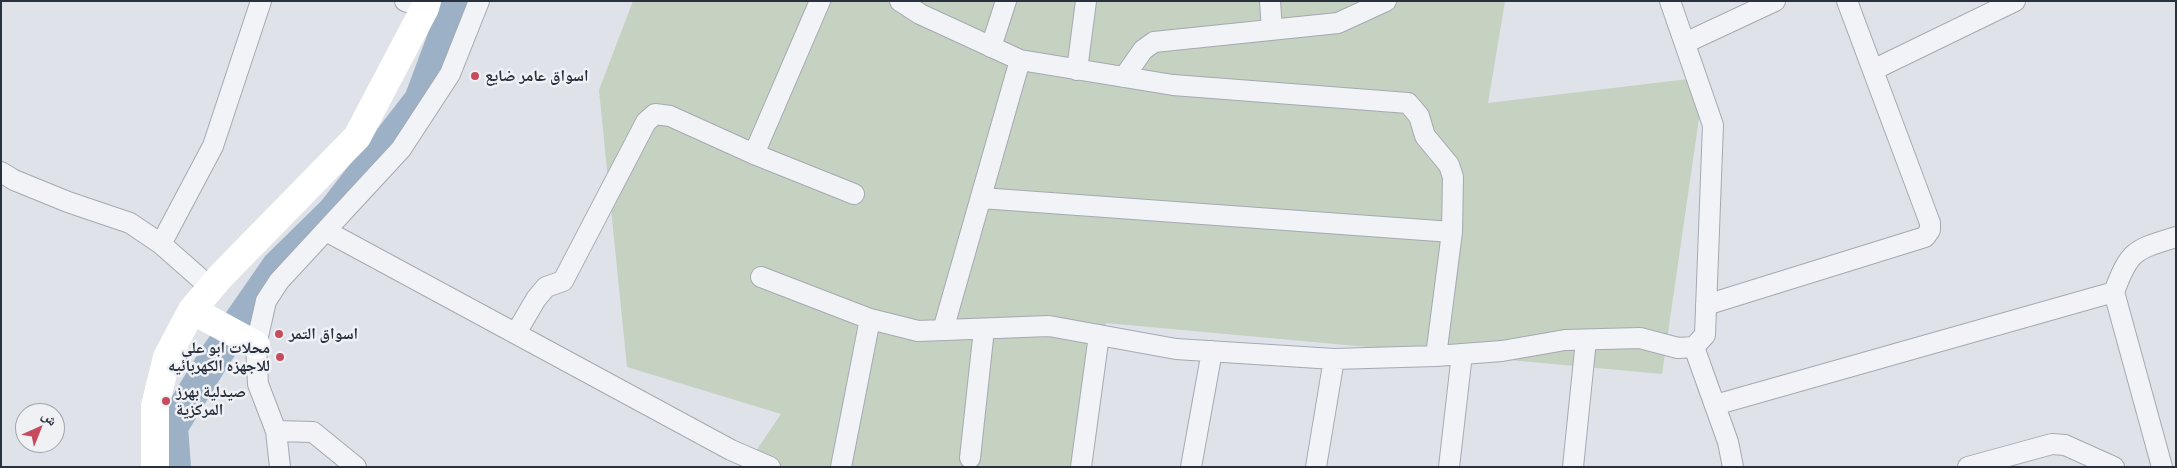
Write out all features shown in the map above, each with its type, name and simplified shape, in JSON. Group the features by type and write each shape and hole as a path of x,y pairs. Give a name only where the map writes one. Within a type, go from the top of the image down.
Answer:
{"street":[{"path":"161,244 214,146 261,1"},
{"path":"280,467 276,430 258,384 256,345 266,301 279,281 401,149 450,74 479,1"},
{"path":"754,154 820,1"},
{"path":"900,1 920,14 1020,60 1174,85 1408,103 1419,116 1425,136 1449,165 1453,177 1452,232 1436,356"},
{"path":"991,47 1006,1"},
{"path":"1077,70 1086,1"},
{"path":"1270,1 1272,30"},
{"path":"1124,77 1143,50 1154,42 1338,23 1386,1"},
{"path":"761,277 870,319 918,331 1049,326 1176,348 1334,360 1502,351 1565,340 1640,338 1678,348 1694,348 1705,335 1713,125 1670,1"},
{"path":"1685,43 1775,1"},
{"path":"1706,305 1925,236 1930,230 1930,223 1847,1"},
{"path":"1873,70 2015,1"},
{"path":"155,467 155,406 167,357 192,310 357,137 419,4"},
{"path":"943,330 1020,60"},
{"path":"516,333 536,299 546,287 563,281 646,122 655,114 670,116 754,154 854,194"},
{"path":"1,172 14,180 68,202 130,223 161,244 211,288"},
{"path":"981,198 1452,232"},
{"path":"326,231 731,450 770,467"},
{"path":"2162,467 2114,292 2124,266 2140,249 2176,237"},
{"path":"1715,405 2114,292"},
{"path":"192,310 256,345"},
{"path":"841,467 870,319"},
{"path":"970,458 984,329"},
{"path":"1081,467 1099,335"},
{"path":"1573,467 1586,340"},
{"path":"1694,348 1728,442 1732,467"},
{"path":"1191,467 1212,351"},
{"path":"1449,467 1462,354"},
{"path":"1316,467 1334,360"},
{"path":"276,430 312,432 356,467"},
{"path":"1968,467 2052,444 2065,445 2114,467"}],"green space":[{"path":"633,1 1505,1 1488,103 1705,77 1662,374 1106,323 1085,467 745,467 781,414 627,367 599,90"}],"waterway":[{"path":"175,467 172,427 216,355 277,267 333,212 420,100 457,1"}],"place":[{"name":"اسواق عامر ضايع","path":"475,76"},
{"name":"اسواق التمر","path":"279,334"},
{"name":"محلات ابو علي للاجهزه الكهربائيه","path":"280,357"},
{"name":"صيدلية بهرز المركزية","path":"166,401"}]}
